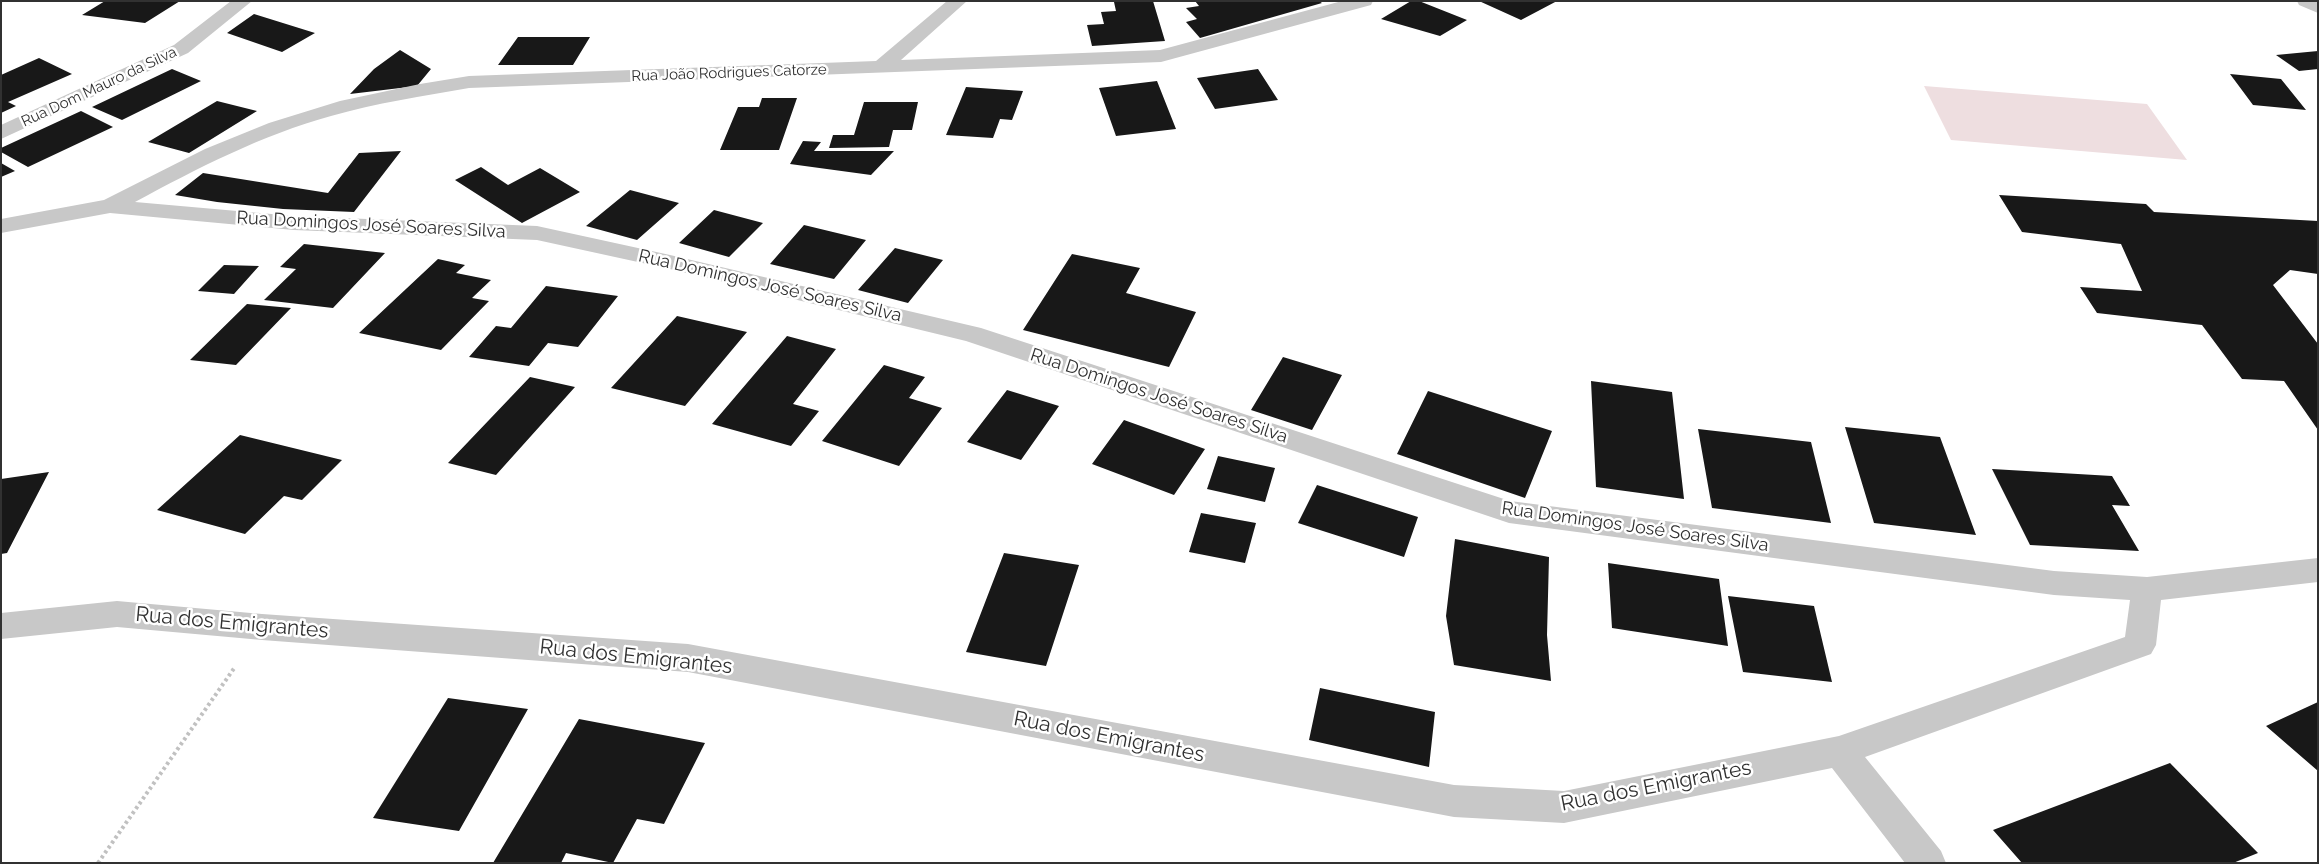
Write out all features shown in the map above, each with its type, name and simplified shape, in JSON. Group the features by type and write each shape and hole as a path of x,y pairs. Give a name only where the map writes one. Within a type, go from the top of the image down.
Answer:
{"street":[{"name":"Rua Dom Mauro da Silva","path":"1,133 180,49 243,1"},
{"path":"882,68 958,1"},
{"name":"Rua João Rodrigues Catorze","path":"110,206 168,175 276,126 372,99 470,82 882,68 1161,56 1364,1"},
{"path":"2306,1 2318,8"},
{"name":"Rua Domingos José Soares Silva","path":"1,226 110,206 294,223 537,233 670,262 972,334 1509,512 2054,583 2147,589 2318,570"},
{"name":"Rua dos Emigrantes","path":"1,626 117,614 262,627 688,658 1454,801 1564,807 1839,751 2140,645 2147,589"},
{"path":"1839,751 1928,863"}],"path":[{"path":"98,863 236,665"}],"shaded area":[{"path":"1924,86 2147,104 2187,160 1951,140"}],"building":[{"path":"105,1 180,1 145,23 82,15"},
{"path":"1153,1 1165,41 1092,46 1087,25 1104,24 1101,12 1116,11 1114,2"},
{"path":"1195,1 1319,1 1322,3 1200,38 1186,22 1197,19 1186,8 1199,6"},
{"path":"1411,1 1419,1 1467,20 1440,36 1381,19"},
{"path":"1479,1 1557,1 1521,20"},
{"path":"254,14 315,33 282,52 227,33"},
{"path":"518,37 590,37 573,65 498,65"},
{"path":"400,50 431,69 417,86 350,94 374,69"},
{"path":"2318,51 2318,69 2299,71 2276,55"},
{"path":"39,58 72,74 8,102 16,106 1,113 1,75"},
{"path":"172,69 201,81 122,120 92,107"},
{"path":"1258,69 1278,100 1215,109 1197,78"},
{"path":"2230,74 2281,79 2306,110 2253,105"},
{"path":"1157,81 1176,129 1116,136 1099,88"},
{"path":"966,87 1023,91 1012,120 1000,119 993,138 946,135"},
{"path":"762,98 797,98 779,150 720,150 738,107 759,107"},
{"path":"217,101 257,111 189,153 148,142"},
{"path":"864,102 918,102 912,130 893,130 889,147 829,148 833,135 854,135"},
{"path":"81,111 113,127 28,167 1,152 1,148"},
{"path":"803,141 821,142 814,151 894,151 871,175 790,164"},
{"path":"401,151 354,212 283,209 217,202 175,195 203,173 328,193 359,153"},
{"path":"1,163 15,171 1,177"},
{"path":"481,167 508,185 540,168 580,192 522,223 455,180"},
{"path":"630,190 679,203 637,240 586,226"},
{"path":"1999,195 2146,204 2154,212 2318,221 2318,274 2290,270 2273,285 2318,344 2318,430 2284,381 2242,379 2202,325 2097,313 2080,287 2142,291 2121,244 2022,232"},
{"path":"714,210 763,223 729,257 679,243"},
{"path":"804,225 866,240 834,279 770,264"},
{"path":"304,244 385,253 333,308 264,300 296,269 280,267"},
{"path":"895,248 943,260 908,303 858,290"},
{"path":"1072,254 1140,268 1126,293 1196,312 1169,367 1023,330"},
{"path":"438,259 465,265 456,273 491,280 472,298 489,301 441,350 359,333"},
{"path":"224,265 259,266 234,294 198,291"},
{"path":"546,286 618,296 578,347 548,343 529,366 469,357 496,326 511,328"},
{"path":"247,304 291,308 236,365 190,360"},
{"path":"677,316 747,332 685,406 611,388"},
{"path":"787,336 836,349 793,404 819,411 791,446 712,424"},
{"path":"1283,357 1342,375 1312,430 1251,410"},
{"path":"884,365 925,377 909,398 942,408 899,466 822,441"},
{"path":"530,377 575,387 496,475 448,463"},
{"path":"1591,381 1672,392 1684,499 1596,487"},
{"path":"1007,390 1059,406 1021,460 967,442"},
{"path":"1428,391 1552,431 1525,498 1397,454"},
{"path":"1124,420 1205,449 1174,495 1092,464"},
{"path":"1845,427 1940,437 1976,535 1874,523"},
{"path":"1698,429 1811,442 1831,523 1712,508"},
{"path":"240,435 342,460 302,500 284,496 245,534 157,510"},
{"path":"1218,456 1275,468 1265,502 1207,489"},
{"path":"1992,469 2112,476 2130,506 2112,505 2139,551 2030,545"},
{"path":"49,472 7,553 1,554 1,479"},
{"path":"1317,485 1418,517 1404,557 1298,523"},
{"path":"1201,513 1256,523 1245,563 1189,552"},
{"path":"1455,539 1549,557 1547,635 1551,681 1454,665 1446,616"},
{"path":"1004,553 1079,565 1046,666 966,652"},
{"path":"1608,563 1719,579 1728,646 1612,628"},
{"path":"1728,596 1814,606 1832,682 1743,672"},
{"path":"1320,688 1435,712 1429,767 1309,740"},
{"path":"448,698 528,709 459,831 373,818"},
{"path":"2318,702 2318,771 2266,726"},
{"path":"579,719 705,743 664,824 637,819 613,863 566,853 561,863 493,863"},
{"path":"2170,763 2258,853 2233,863 2022,863 1993,830"}]}
